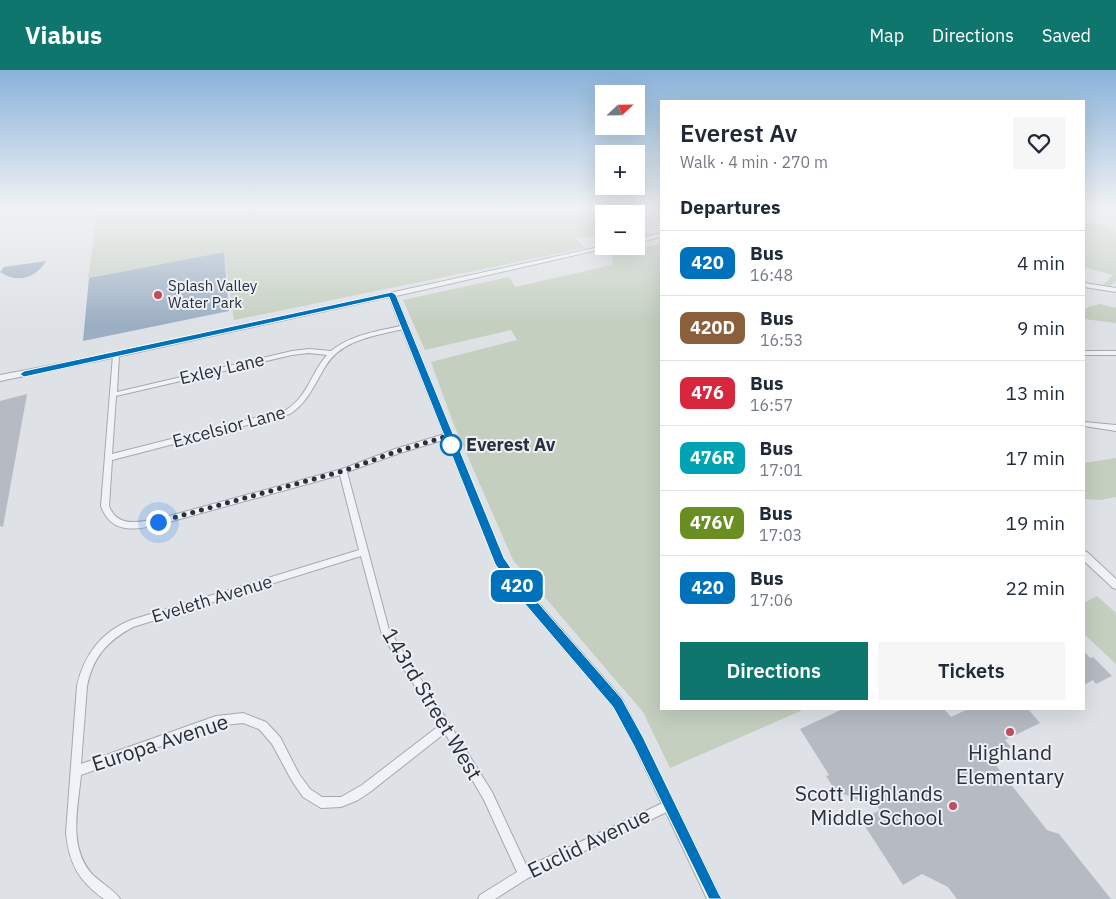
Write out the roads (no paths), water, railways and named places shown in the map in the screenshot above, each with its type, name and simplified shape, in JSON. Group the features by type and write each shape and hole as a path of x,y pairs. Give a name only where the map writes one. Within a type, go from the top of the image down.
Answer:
{"street":[{"path":"0,380 595,250"},
{"path":"1085,285 1116,290"},
{"path":"392,295 499,561 517,586 618,703 714,899"},
{"name":"Excelsior Lane","path":"109,458 288,412 298,406 306,397 332,353 342,345 355,339 405,327"},
{"name":"Exley Lane","path":"113,395 284,354 310,351 332,353"},
{"path":"1085,353 1116,353"},
{"path":"116,355 105,506 108,516 116,522 132,526 150,524 343,471 398,451 448,436"},
{"path":"1085,424 1116,428"},
{"name":"143rd Street West","path":"343,471 385,632 446,726 488,796 524,874"},
{"name":"Eveleth Avenue","path":"114,899 84,875 74,857 70,833 84,677 94,652 124,627 363,552"},
{"path":"1085,556 1116,584"},
{"name":"Europa Avenue","path":"76,771 216,721 226,718 248,718 261,724 272,734 308,796 322,802 339,802 358,794 446,726"},
{"name":"Euclid Avenue","path":"484,899 524,874 669,805"}],"water":[{"name":"Splash Valley Water Park","path":"224,252 229,311 83,341 89,278"},
{"path":"46,261 37,272 26,277 13,278 0,272 4,267"}],"place":[{"name":"Splash Valley Water Park","path":"158,295"},
{"name":"Everest Av","path":"451,445"},
{"name":"Highland Elementary","path":"1010,732"},
{"name":"Scott Highlands Middle School","path":"953,806"}]}
